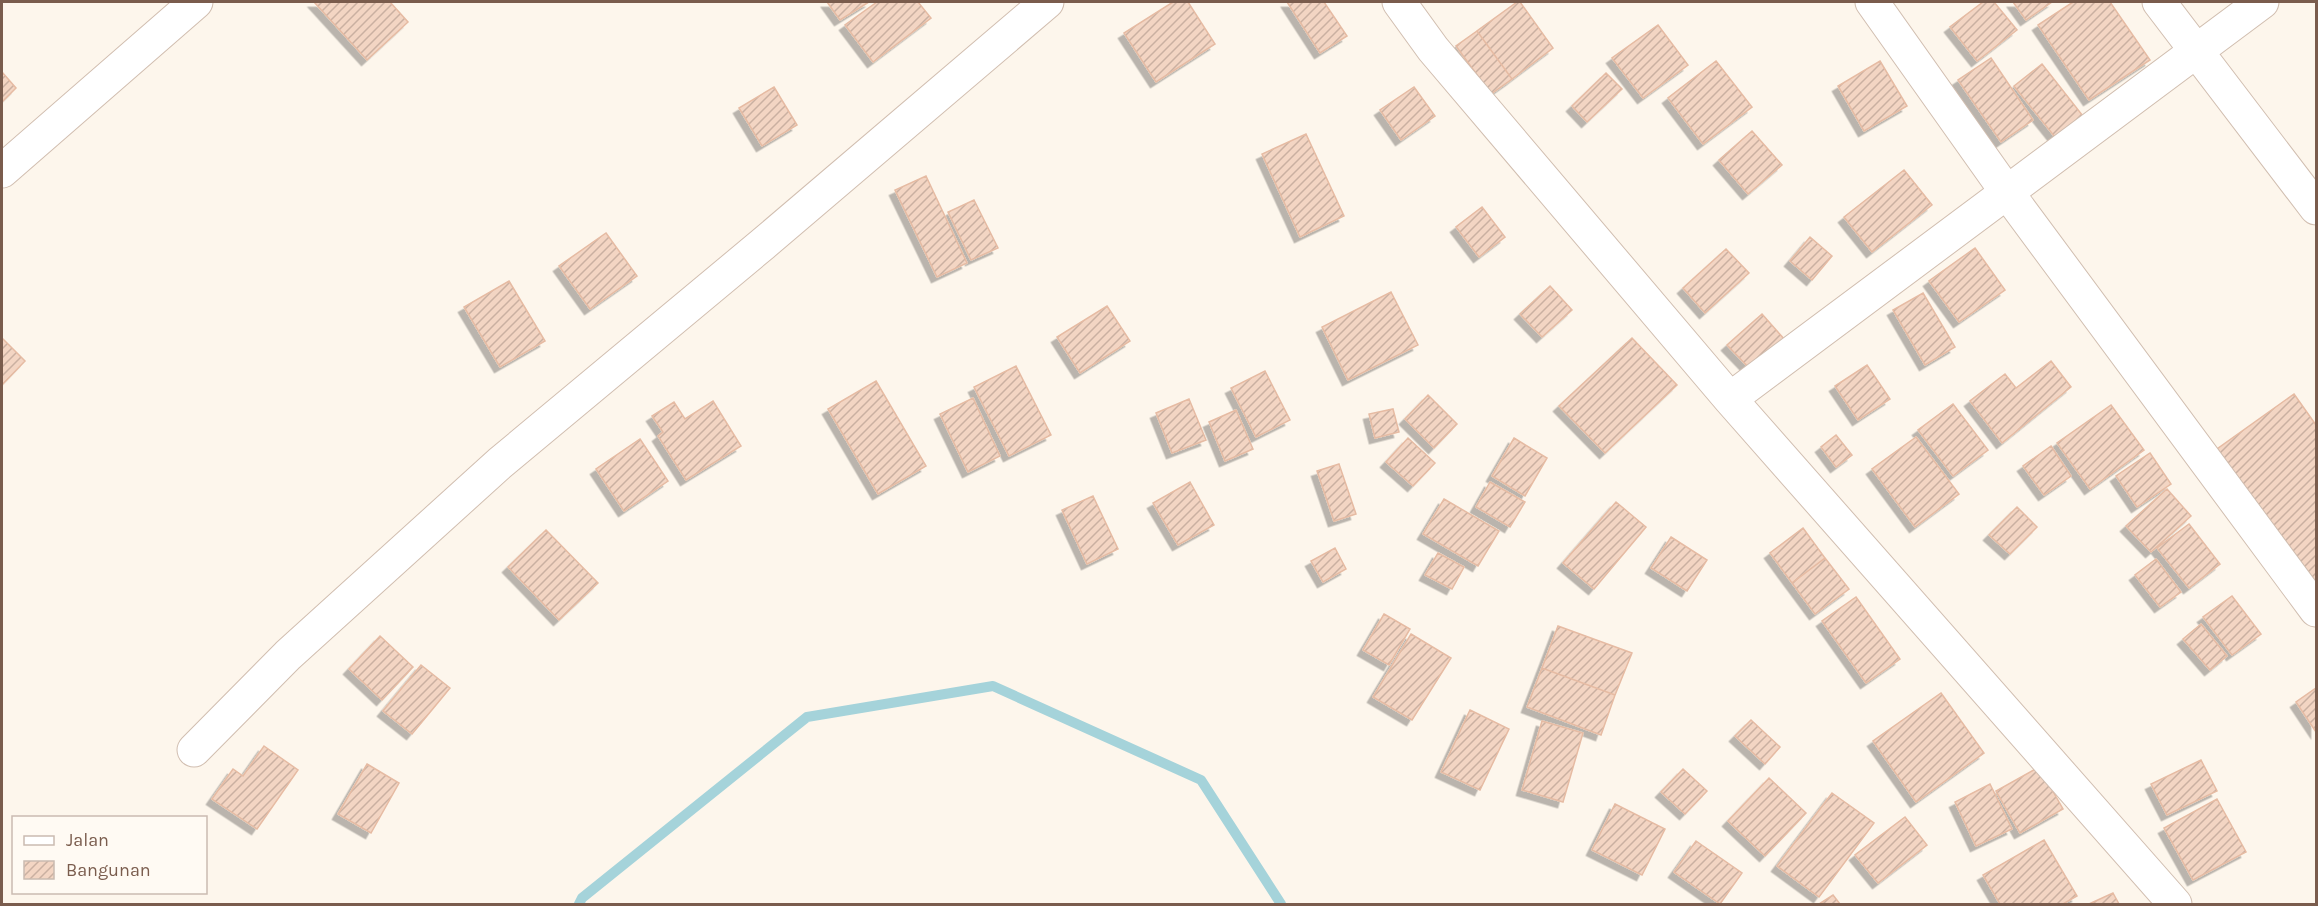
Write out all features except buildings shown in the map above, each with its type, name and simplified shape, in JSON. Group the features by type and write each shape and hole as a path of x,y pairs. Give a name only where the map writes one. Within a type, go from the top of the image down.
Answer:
{"street":[{"path":"2,171 196,2"},
{"path":"194,750 288,655 500,463 763,244 1047,2"},
{"path":"1399,2 1433,49 1730,399 2175,904"},
{"path":"1872,2 2006,191 2316,610"},
{"path":"2159,2 2316,208"},
{"path":"1730,399 2262,2"}],"waterway":[{"path":"579,904 582,898 807,717 993,686 1201,780 1281,904"}]}
